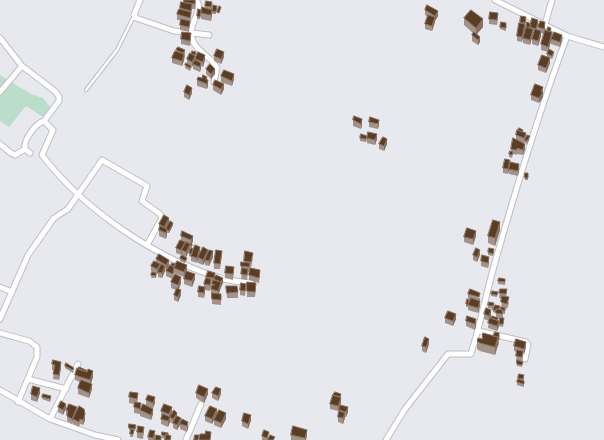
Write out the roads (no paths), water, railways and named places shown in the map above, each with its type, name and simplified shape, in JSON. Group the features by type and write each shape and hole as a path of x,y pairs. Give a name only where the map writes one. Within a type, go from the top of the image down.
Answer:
{"street":[{"path":"140,0 134,15 136,18 174,31 209,35"},
{"path":"196,0 199,6 191,33 195,45 216,65 217,73 214,82"},
{"path":"495,0 545,24 566,36 604,47"},
{"path":"545,24 552,0"},
{"path":"386,440 405,410 448,354 471,354 479,331 494,265 538,115 566,36"},
{"path":"0,38 22,66 56,92 59,97 59,101 44,121 34,128 25,143 25,149"},
{"path":"0,92 22,66"},
{"path":"44,121 53,130 42,155 79,194 125,232 179,262 218,277 251,283"},
{"path":"0,144 15,155 25,149"},
{"path":"25,149 30,153"},
{"path":"0,319 28,255 54,218 67,210 102,160 148,186 142,201 160,214 162,218 147,245"},
{"path":"0,287 12,292"},
{"path":"479,331 526,342 528,344 525,359"},
{"path":"0,333 29,341 37,347 37,357 18,402"},
{"path":"50,419 78,364"},
{"path":"28,379 66,389"},
{"path":"0,390 18,402 50,419 94,436 118,440"},
{"path":"186,440 201,404"}],"lane":[{"path":"86,90 117,50 134,15"}]}
